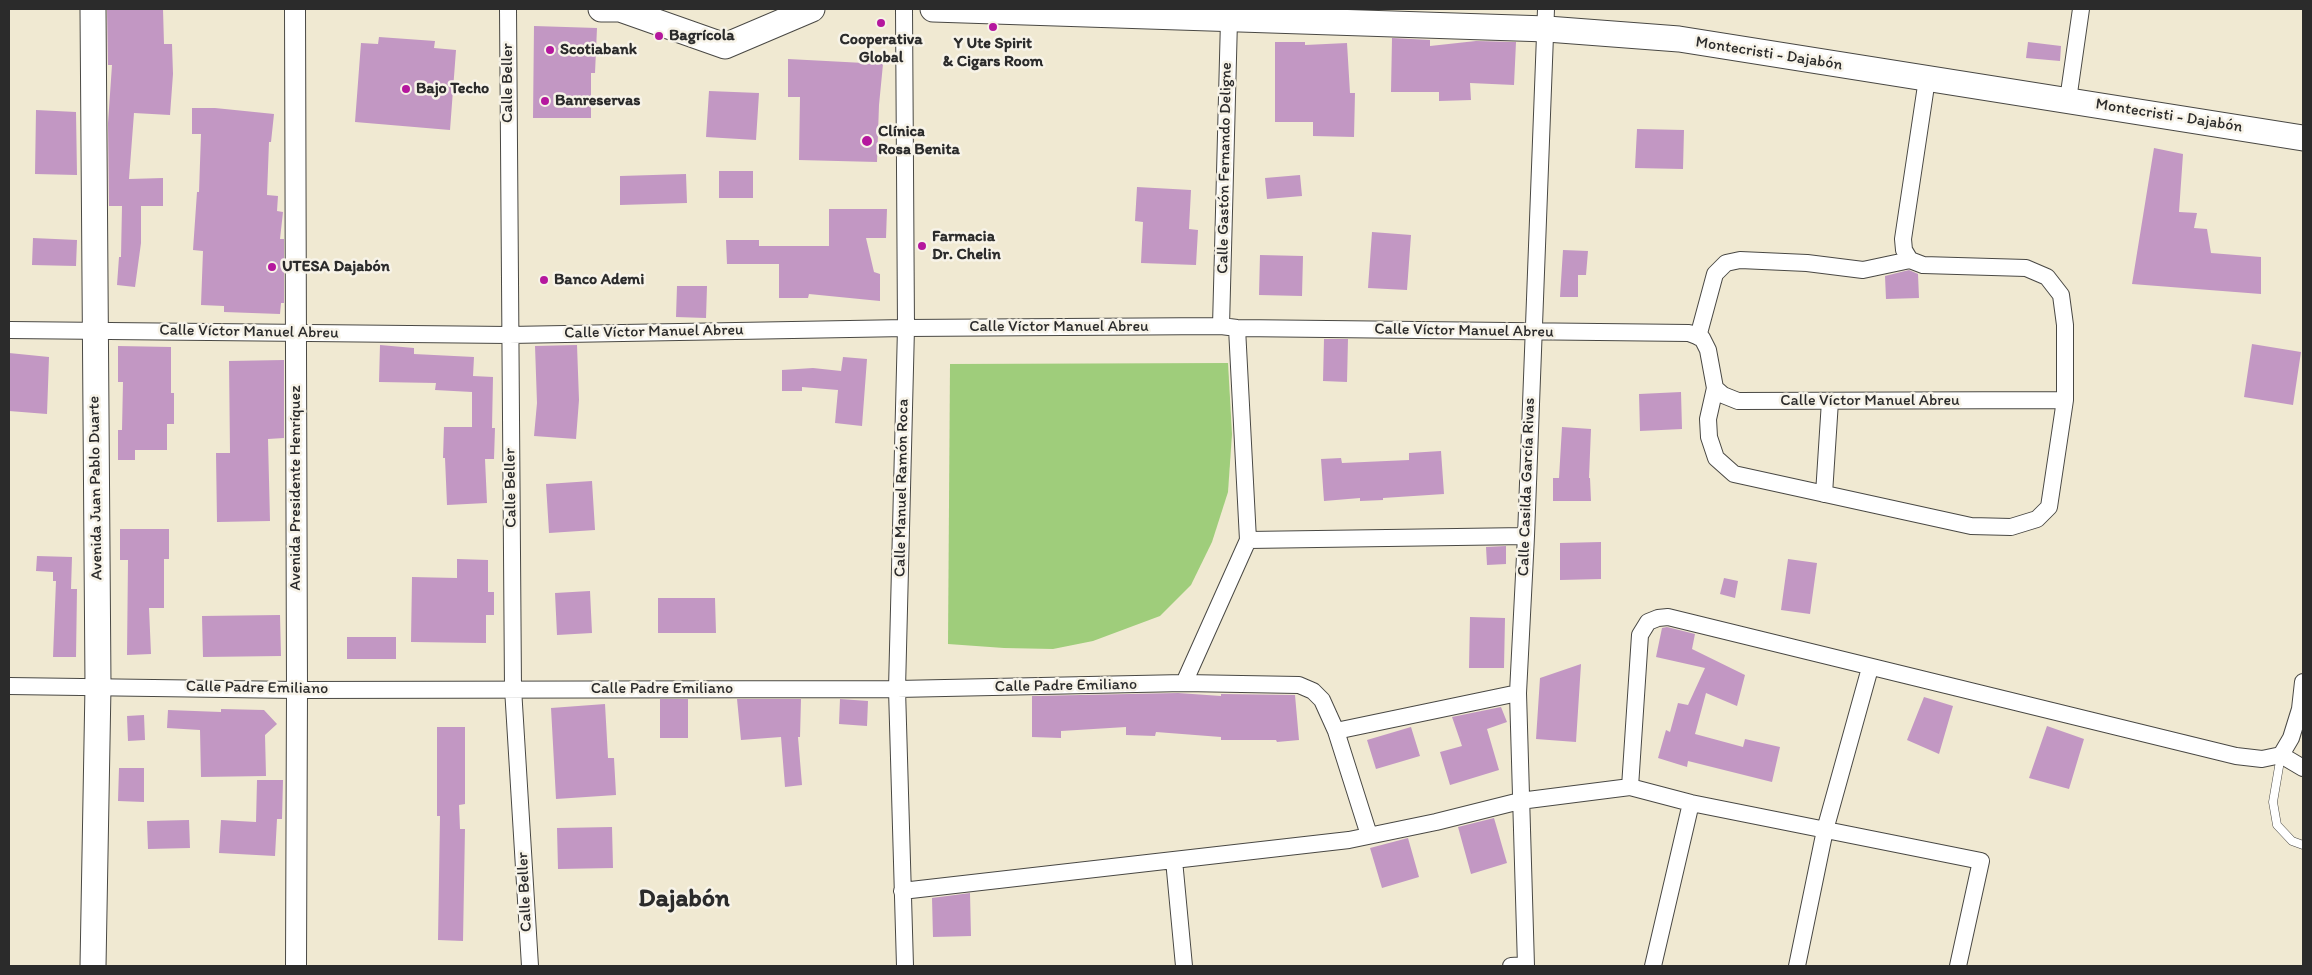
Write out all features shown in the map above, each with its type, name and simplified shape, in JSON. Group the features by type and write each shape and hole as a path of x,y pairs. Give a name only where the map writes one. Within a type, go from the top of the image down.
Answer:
{"main road":[{"name":"Avenida Juan Pablo Duarte","path":"93,9 98,686 93,966"},
{"path":"601,9 620,9 724,46 812,9"},
{"name":"Montecristi - Dajabón","path":"933,9 1547,19 2303,138"}],"street":[{"name":"Avenida Presidente Henríquez","path":"295,9 296,966"},
{"name":"Calle Beller","path":"508,9 513,688 530,966"},
{"name":"Calle Manuel Ramón Roca","path":"904,9 906,328 897,689 905,966"},
{"path":"2068,100 2082,9"},
{"name":"Calle Gastón Fernando Deligne","path":"1229,14 1229,327 1248,540"},
{"name":"Calle Casilda García Rivas","path":"1521,966 1518,693 1547,19"},
{"path":"1910,260 1863,270 1807,263 1740,260 1726,264 1715,274 1698,337 1702,338 1708,350 1715,388 1708,419 1709,437 1716,458 1734,474 1971,526 2011,527 2037,520 2049,507 2065,400 2065,325 2061,295 2047,277 2026,268 1923,266 1910,260 1904,250 1903,239 1927,79"},
{"name":"Calle Víctor Manuel Abreu","path":"9,330 509,335 906,328 1229,327 1689,333 1698,337"},
{"name":"Calle Víctor Manuel Abreu","path":"1715,388 1723,395 1738,401 2065,400"},
{"path":"1824,494 1830,401"},
{"path":"1184,683 1248,540 1526,536"},
{"path":"1630,787 1640,635 1648,622 1668,617 1870,668 2236,756 2262,759 2280,755 2303,768"},
{"path":"1797,966 1826,830 1870,668"},
{"path":"2280,755 2290,738 2298,716 2303,682"},
{"name":"Calle Padre Emiliano","path":"9,686 297,690 513,688 897,689 1184,683 1299,685 1313,691 1322,700 1336,731"},
{"path":"1369,834 1336,731 1518,693"},
{"path":"902,891 1349,840 1369,834 1436,822 1520,801 1630,787 1691,803 1981,861 1958,966"},
{"path":"1653,966 1691,803"},
{"path":"1174,860 1184,966"}],"lane":[{"path":"2280,755 2273,802 2277,825 2292,841 2303,845"}],"green space":[{"path":"1228,363 1232,434 1228,492 1212,542 1191,585 1160,616 1093,641 1053,649 948,644 950,364"}],"building":[{"path":"107,9 163,9 164,44 172,44 173,74 170,115 134,113 129,179 163,178 163,206 141,206 141,243 135,287 117,285 119,257 121,257 122,206 109,206 108,123 112,65 108,65"},
{"path":"534,26 597,28 595,73 591,73 591,118 533,118"},
{"path":"379,37 435,41 434,48 456,50 450,130 355,122 361,43 378,44"},
{"path":"1392,38 1430,40 1430,46 1476,41 1516,42 1514,85 1470,83 1471,100 1439,101 1439,92 1391,92"},
{"path":"1275,42 1305,42 1305,45 1347,43 1350,93 1355,93 1354,137 1313,136 1313,122 1275,122"},
{"path":"2028,42 2061,46 2060,61 2026,58"},
{"path":"788,59 883,64 877,162 799,160 800,97 788,97"},
{"path":"709,91 759,93 756,140 706,137"},
{"path":"192,108 215,108 274,114 271,142 269,142 267,195 278,196 277,211 283,212 280,239 284,239 284,303 281,303 280,314 224,312 224,306 201,305 203,251 193,250 197,192 199,192 201,134 192,134"},
{"path":"36,110 76,112 77,175 35,174"},
{"path":"1637,129 1684,130 1683,169 1635,168"},
{"path":"2154,148 2183,154 2179,212 2197,213 2194,228 2207,229 2211,253 2261,257 2261,294 2132,284"},
{"path":"719,171 753,171 753,198 719,198"},
{"path":"686,174 687,203 620,205 620,176"},
{"path":"1300,175 1302,196 1267,199 1265,178"},
{"path":"1137,187 1191,190 1189,229 1198,230 1196,265 1141,263 1143,222 1135,221"},
{"path":"829,209 887,209 886,238 866,238 874,272 880,274 880,301 809,294 808,298 779,298 779,264 727,264 726,240 759,240 759,246 829,246"},
{"path":"1372,232 1411,235 1407,290 1368,288"},
{"path":"33,238 77,240 76,266 32,265"},
{"path":"1563,250 1588,251 1586,275 1578,275 1578,297 1560,297"},
{"path":"1260,255 1303,256 1302,296 1259,295"},
{"path":"1909,270 1918,274 1919,298 1886,299 1885,276"},
{"path":"677,286 707,286 706,318 676,317"},
{"path":"1324,339 1348,339 1347,382 1323,381"},
{"path":"2252,344 2301,352 2293,405 2244,397"},
{"path":"380,345 414,348 414,354 474,357 473,376 493,377 492,428 495,428 494,459 485,459 487,503 447,505 445,458 443,458 444,427 472,427 472,392 435,390 436,383 379,382"},
{"path":"577,345 579,400 576,439 534,436 537,403 535,346"},
{"path":"118,346 171,347 171,393 174,393 174,424 167,424 167,450 135,450 135,460 118,460 118,430 122,430 123,382 118,382"},
{"path":"9,353 49,357 47,414 9,411"},
{"path":"843,357 867,359 862,426 835,423 838,390 802,387 802,391 782,391 782,370 813,368 841,371"},
{"path":"284,360 284,438 268,439 270,521 217,522 216,453 230,453 229,361"},
{"path":"1681,392 1682,429 1640,431 1639,394"},
{"path":"1562,427 1591,429 1589,478 1591,501 1553,501 1553,478 1559,478"},
{"path":"1441,451 1444,494 1383,498 1383,500 1360,501 1360,498 1324,501 1321,459 1341,458 1342,463 1409,460 1409,453"},
{"path":"592,481 595,530 549,533 546,484"},
{"path":"120,529 169,529 169,559 164,559 164,608 149,608 151,654 127,655 128,560 120,560"},
{"path":"1601,542 1601,579 1560,580 1560,543"},
{"path":"1506,546 1506,564 1487,565 1486,547"},
{"path":"37,556 72,557 71,589 77,589 76,657 53,657 56,581 53,581 53,572 36,571"},
{"path":"457,559 488,560 488,592 494,592 494,615 486,615 486,643 411,642 412,577 457,578"},
{"path":"1788,559 1817,563 1810,614 1781,610"},
{"path":"1724,578 1738,581 1735,598 1720,594"},
{"path":"590,591 592,633 557,635 555,593"},
{"path":"658,598 715,598 716,633 658,633"},
{"path":"280,615 281,656 203,657 202,616"},
{"path":"1470,617 1505,618 1504,668 1469,668"},
{"path":"1667,627 1695,634 1692,649 1745,675 1737,706 1706,693 1695,734 1743,747 1745,739 1780,747 1772,782 1688,761 1687,767 1658,758 1666,730 1670,732 1678,703 1688,705 1705,668 1656,657 1662,628"},
{"path":"347,637 396,637 396,659 347,659"},
{"path":"1581,664 1576,742 1536,739 1540,678"},
{"path":"1178,693 1221,696 1221,694 1295,695 1299,740 1277,742 1276,740 1221,740 1221,737 1156,732 1155,736 1126,735 1126,727 1061,731 1061,738 1032,737 1032,696"},
{"path":"1924,697 1953,706 1939,754 1907,740"},
{"path":"660,699 688,699 688,738 660,738"},
{"path":"737,699 801,699 800,737 798,737 802,785 785,787 781,737 741,740"},
{"path":"840,699 868,701 867,726 839,724"},
{"path":"605,704 608,758 614,758 616,795 556,799 551,708"},
{"path":"1501,707 1507,722 1487,729 1499,770 1450,785 1440,752 1462,746 1452,717"},
{"path":"221,709 264,710 277,724 265,735 266,776 201,777 200,730 167,728 168,710 221,712"},
{"path":"144,715 145,740 128,741 127,716"},
{"path":"2047,726 2084,739 2069,789 2029,778"},
{"path":"437,727 465,727 465,804 459,805 460,829 465,829 463,941 438,940 440,816 437,816"},
{"path":"1411,727 1420,756 1376,769 1367,740"},
{"path":"119,768 144,768 144,802 118,801"},
{"path":"257,780 283,780 282,819 277,819 275,856 219,853 221,820 256,822"},
{"path":"1494,818 1507,863 1471,874 1458,827"},
{"path":"189,820 190,848 148,849 147,821"},
{"path":"612,827 613,868 558,869 557,828"},
{"path":"1408,838 1419,877 1382,888 1370,848"},
{"path":"970,893 971,936 933,937 932,898"}],"place":[{"name":"Cooperativa Global","path":"881,23"},
{"name":"Y Ute Spirit & Cigars Room","path":"993,27"},
{"name":"Bagrícola","path":"659,36"},
{"name":"Scotiabank","path":"550,50"},
{"name":"Bajo Techo","path":"406,89"},
{"name":"Banreservas","path":"545,101"},
{"name":"Clínica Rosa Benita","path":"867,141"},
{"name":"Farmacia Dr. Chelin","path":"922,246"},
{"name":"UTESA Dajabón","path":"272,267"},
{"name":"Banco Ademi","path":"544,280"}],"district":[{"name":"Dajabón","path":"684,899"}]}
